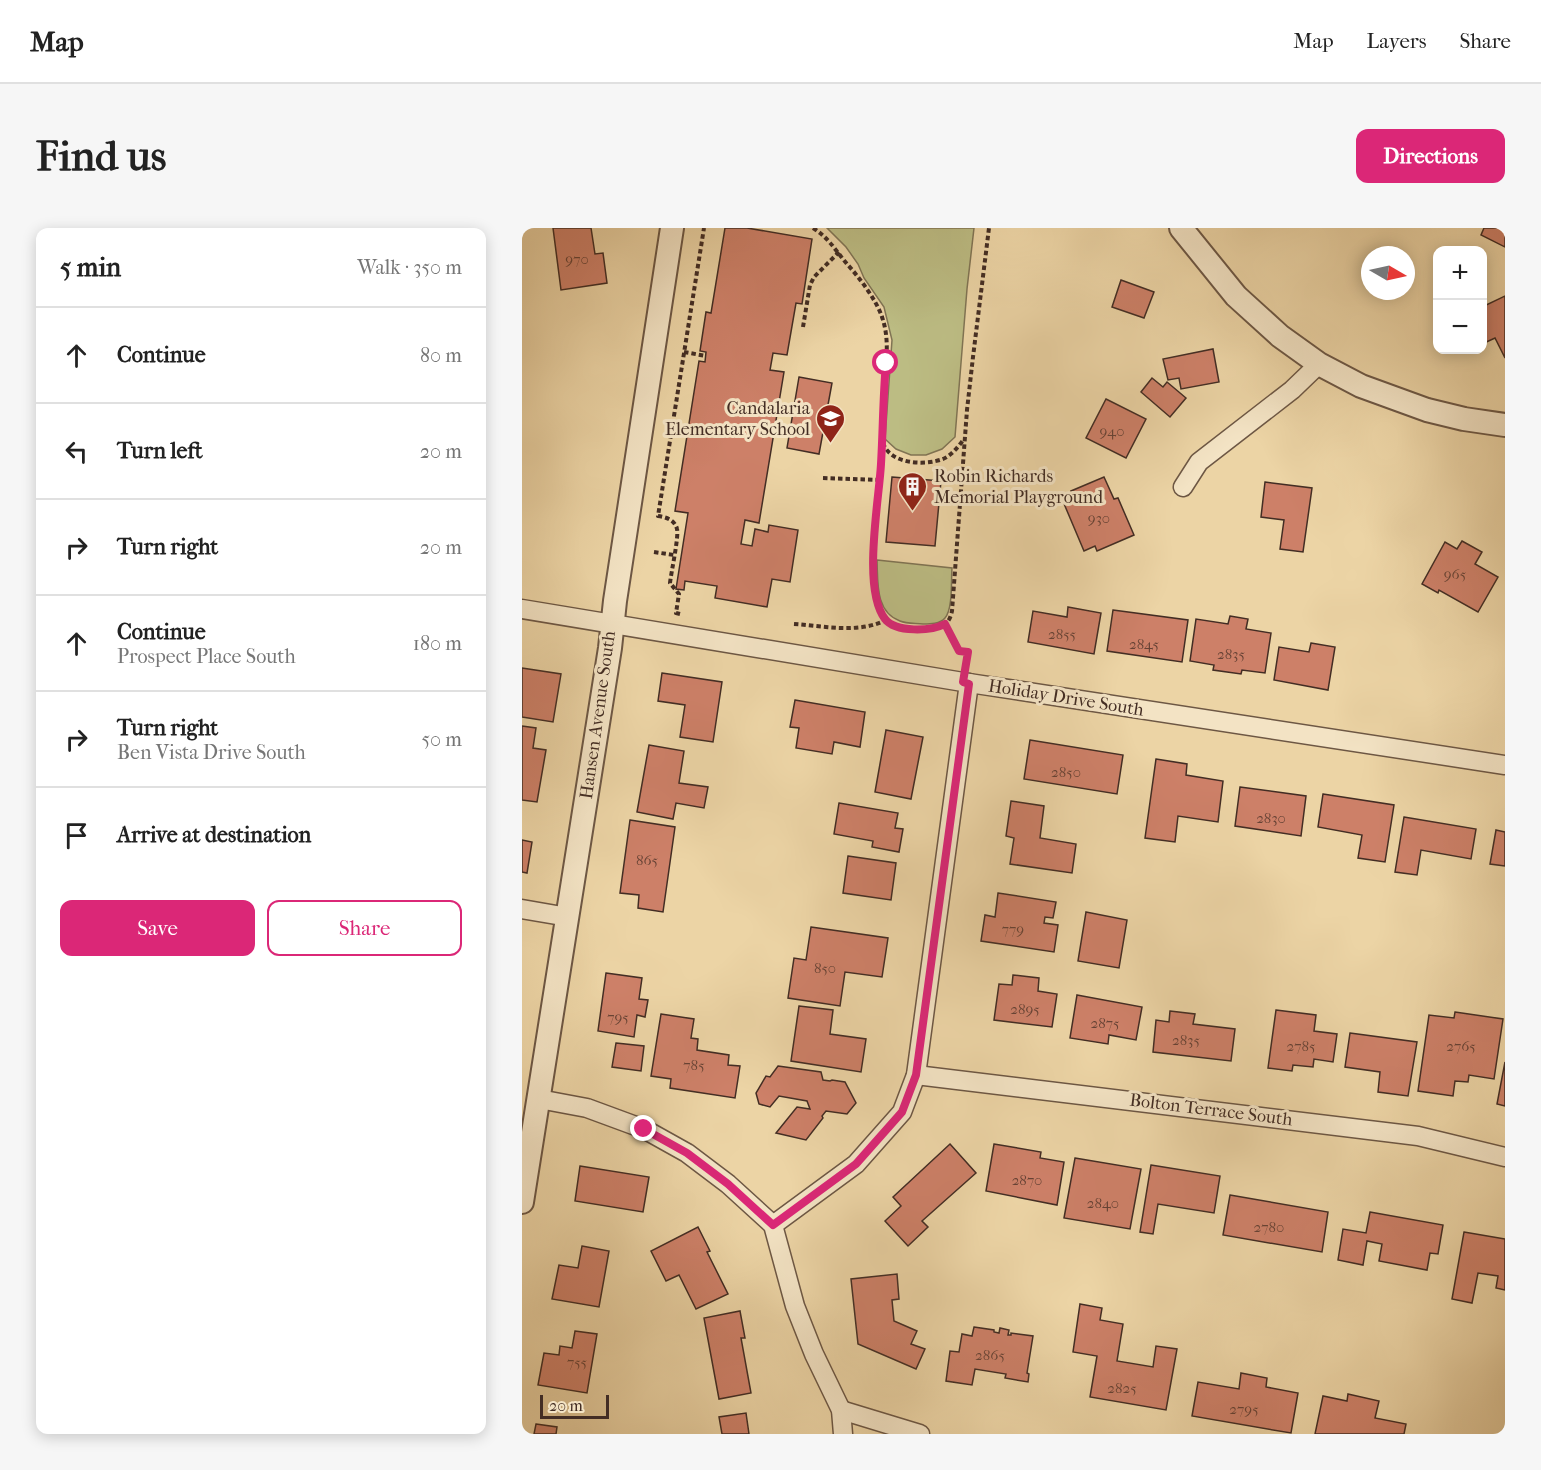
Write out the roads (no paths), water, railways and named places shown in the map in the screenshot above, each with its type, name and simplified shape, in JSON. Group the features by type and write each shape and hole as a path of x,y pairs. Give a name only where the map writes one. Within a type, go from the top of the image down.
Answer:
{"street":[{"name":"Hansen Avenue South","path":"522,1203 610,648 672,228"},
{"path":"1181,228 1236,296 1280,336 1319,364 1361,386 1418,407 1464,419 1505,425"},
{"path":"1183,487 1199,462 1292,390 1319,364"},
{"name":"Holiday Drive South","path":"522,609 966,683 1505,765"},
{"path":"773,1225 856,1164 902,1112 916,1075 966,683"},
{"path":"522,909 568,917"},
{"name":"Bolton Terrace South","path":"916,1075 1418,1136 1505,1157"},
{"path":"539,1099 587,1108 644,1129 687,1153 728,1184 773,1225 795,1306 814,1354 841,1410 843,1434"},
{"path":"841,1410 920,1434"}],"place":[{"name":"Candalaria Elementary School","path":"831,444"},
{"name":"Robin Richards Memorial Playground","path":"913,512"}]}
